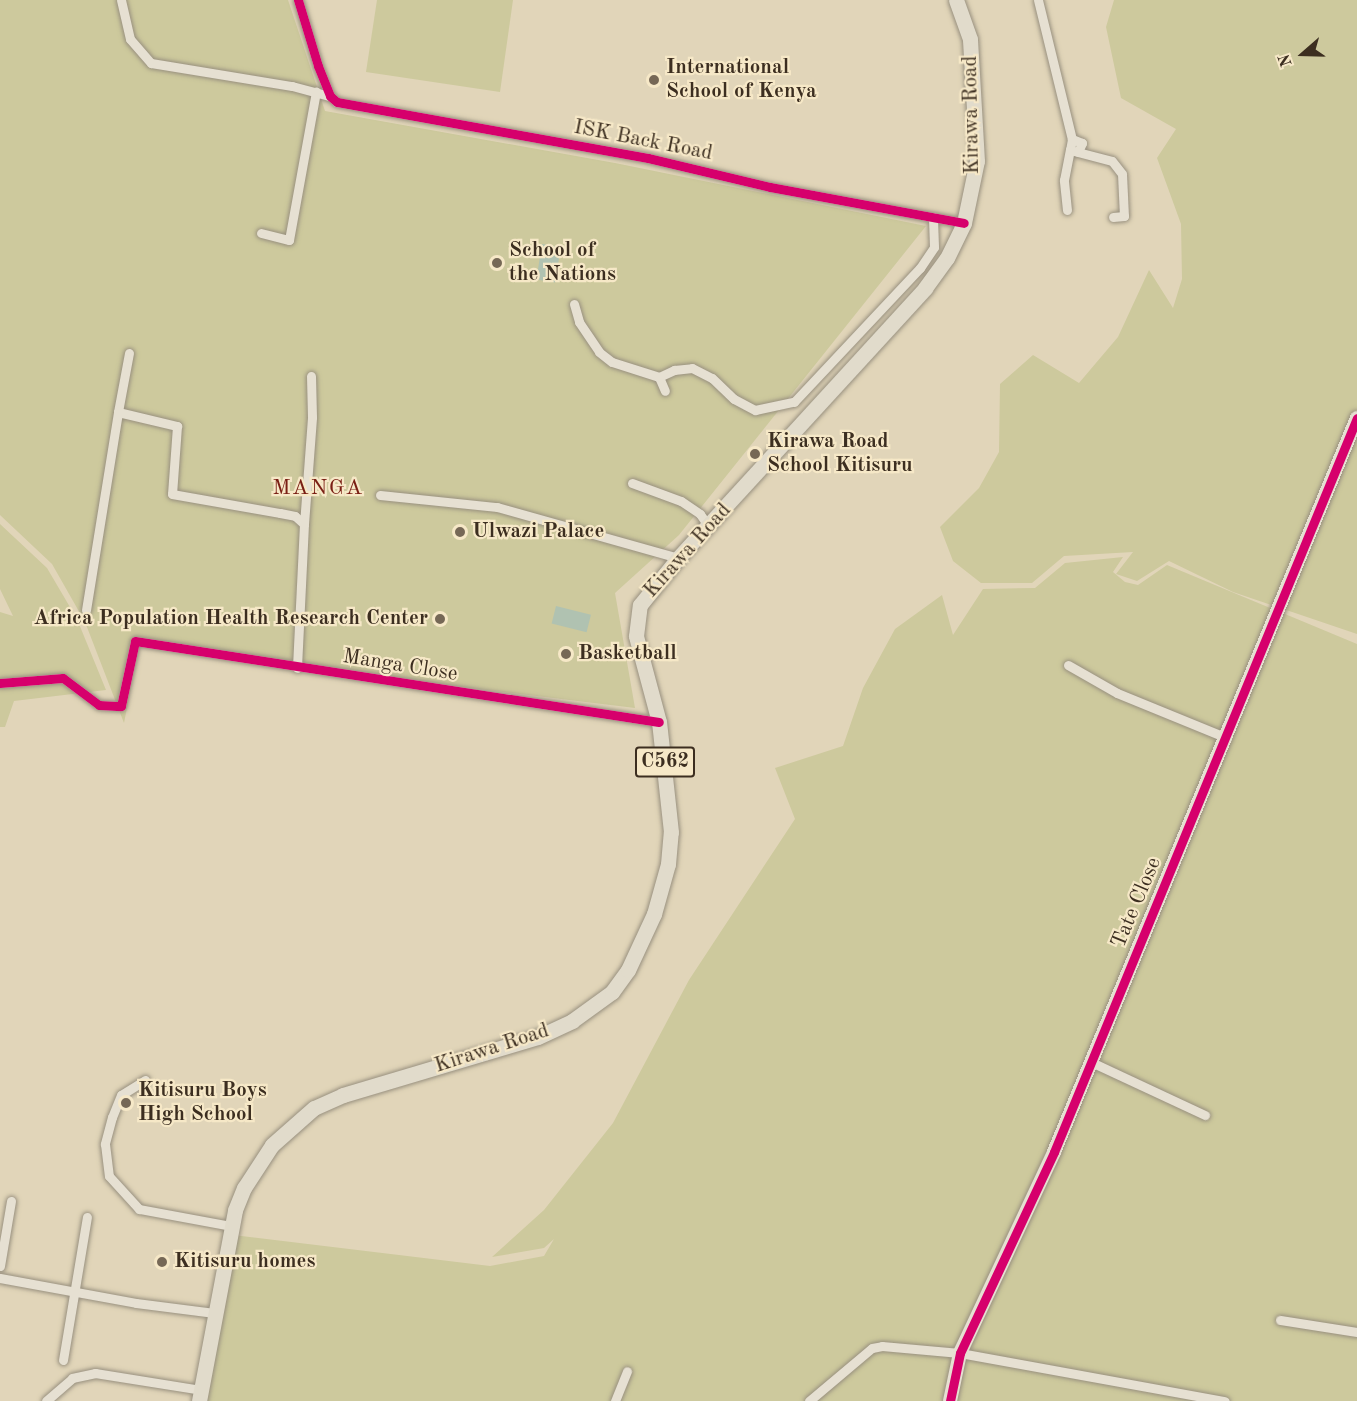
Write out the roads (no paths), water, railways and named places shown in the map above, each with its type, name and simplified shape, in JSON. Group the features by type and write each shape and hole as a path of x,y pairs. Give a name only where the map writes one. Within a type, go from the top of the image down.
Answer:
{"main road":[{"name":"Kirawa Road","path":"200,1396 231,1226 244,1188 258,1162 292,1124 314,1108 389,1078 538,1037 586,1013 612,992 641,944 669,864 671,811 659,722 636,625 645,596 925,288 947,258 964,223 976,171 977,130 970,39 956,0"}],"street":[{"name":"ISK Back Road","path":"121,0 130,39 152,63 316,92 332,91 354,107 648,158 770,187 964,223"},
{"path":"297,0 332,91"},
{"path":"1038,0 1072,139 1082,142 1074,151 1064,180 1067,210"},
{"path":"261,233 289,240 316,92"},
{"path":"1074,151 1112,161 1122,174 1124,216 1113,217"},
{"path":"574,304 579,322 599,352 612,362 659,377 674,370 692,368 712,378 734,399 755,410 794,402 920,268 934,247 933,217"},
{"path":"86,610 129,353"},
{"path":"297,668 312,417 311,376"},
{"path":"659,377 665,391"},
{"path":"118,412 177,426 172,494 295,516 304,524"},
{"name":"Tate Close","path":"950,1401 960,1353 1054,1152 1089,1061 1227,738 1357,418"},
{"path":"632,483 681,501 700,514 709,527"},
{"path":"380,495 497,507 678,558"},
{"name":"Manga Close","path":"0,683 63,678 99,705 121,706 135,641 297,668 659,722"},
{"path":"1068,665 1117,693 1227,738"},
{"path":"1089,1061 1205,1115"},
{"path":"145,1080 121,1095 112,1117 105,1144 109,1176 140,1209 231,1226"},
{"path":"0,1266 11,1201"},
{"path":"63,1360 72,1291 87,1217"},
{"path":"0,1278 214,1313"},
{"path":"1280,1320 1357,1332"},
{"path":"809,1401 872,1348 960,1353 1225,1401"},
{"path":"615,1401 627,1371"},
{"path":"46,1401 72,1378 95,1373 200,1396"}],"place":[{"name":"International School of Kenya","path":"654,80"},
{"name":"School of the Nations","path":"497,263"},
{"name":"Kirawa Road School Kitisuru","path":"755,454"},
{"name":"Ulwazi Palace","path":"460,532"},
{"name":"Africa Population Health Research Center","path":"440,619"},
{"name":"Basketball","path":"566,654"},
{"name":"Kitisuru Boys High School","path":"126,1103"},
{"name":"Kitisuru homes","path":"162,1262"}],"district":[{"name":"MANGA","path":"318,489"}]}
